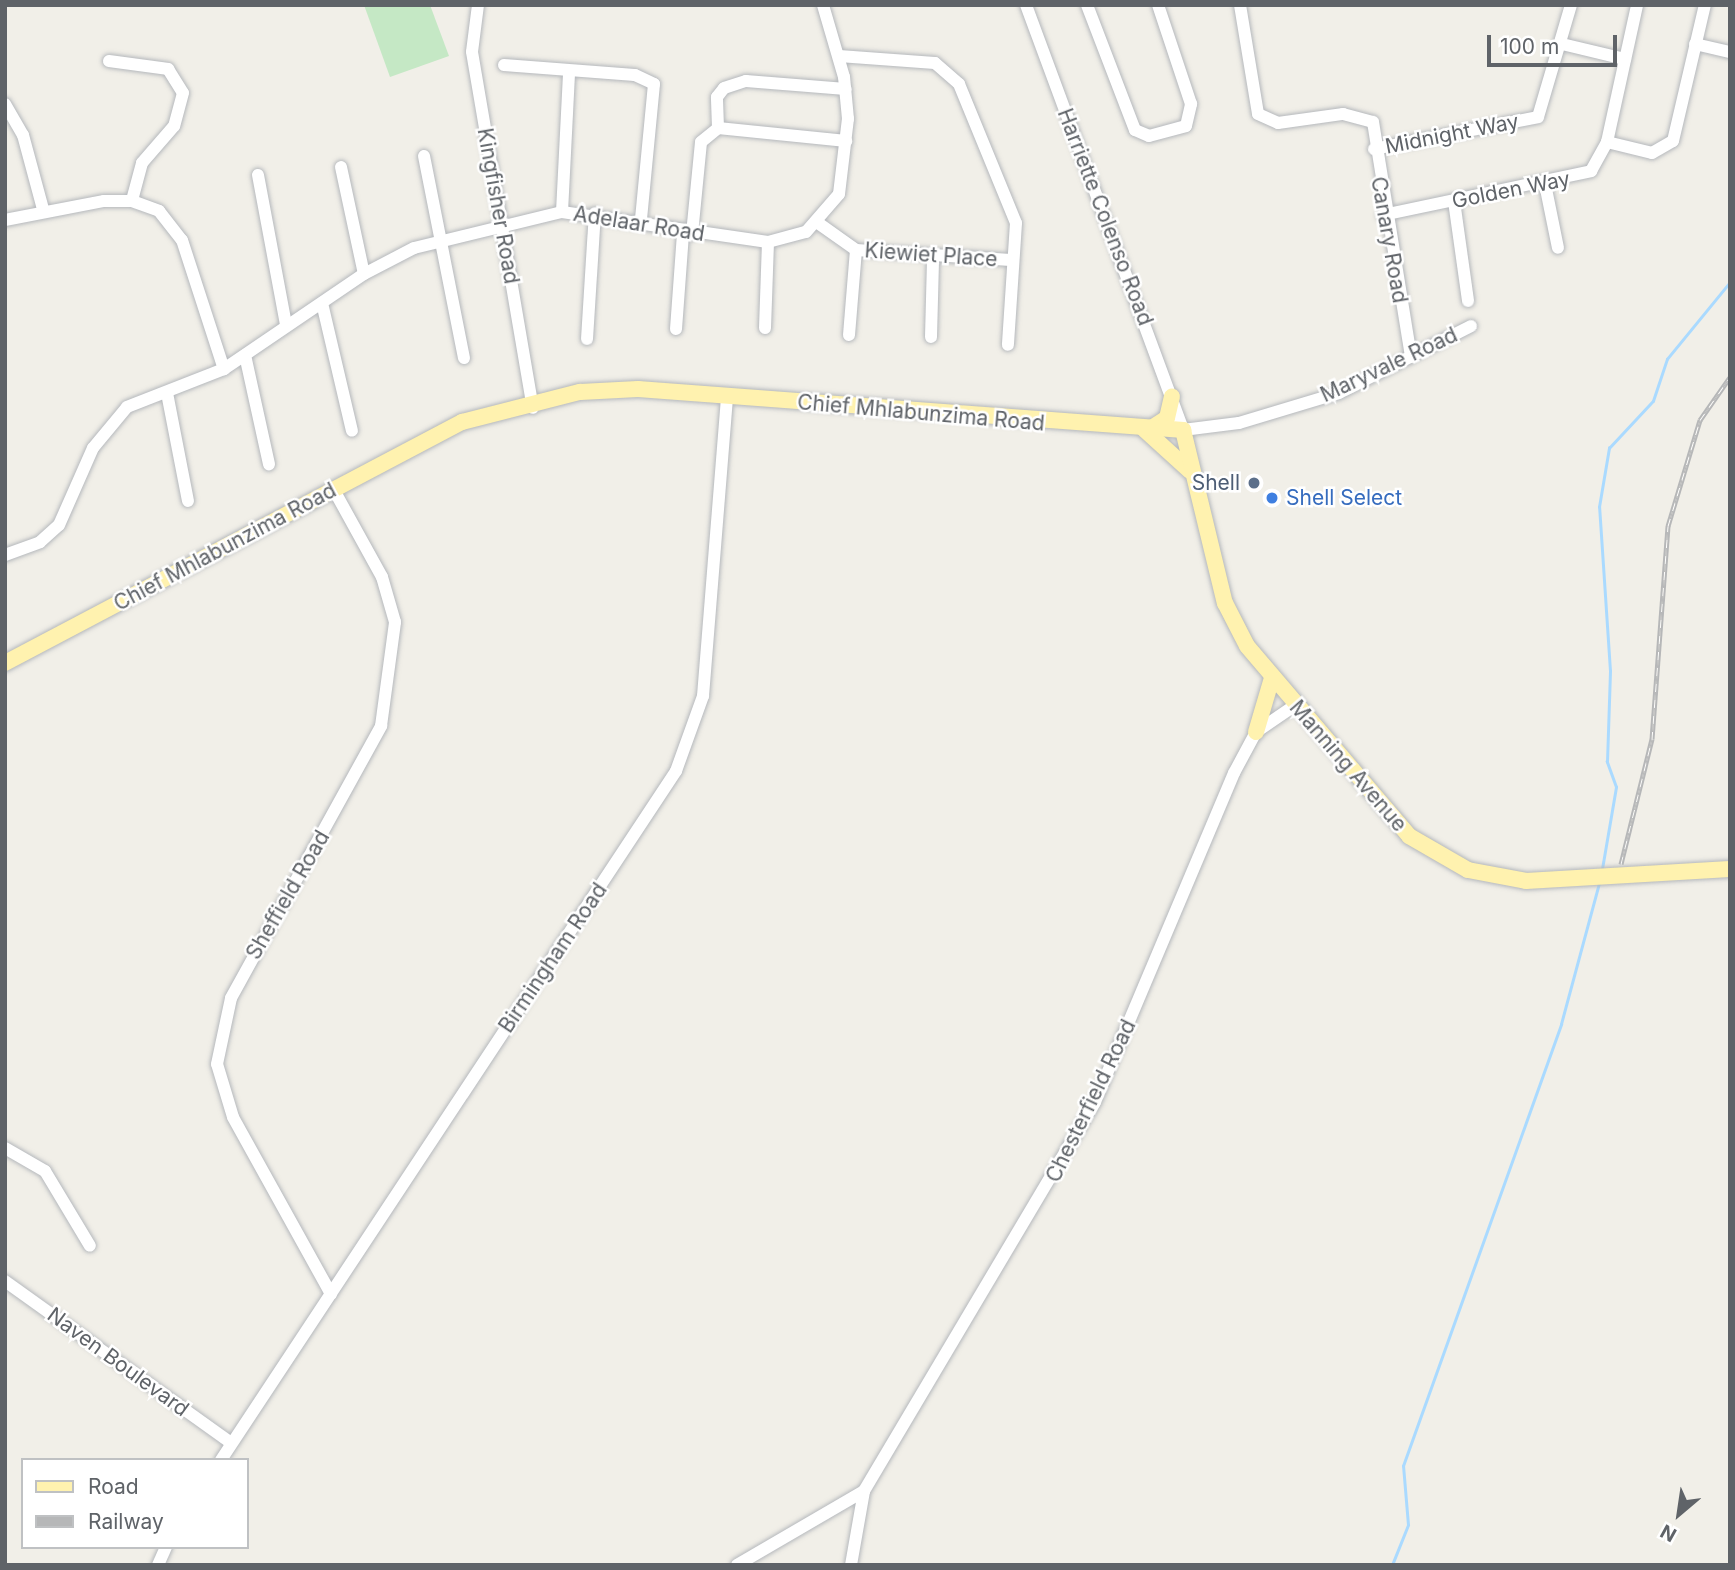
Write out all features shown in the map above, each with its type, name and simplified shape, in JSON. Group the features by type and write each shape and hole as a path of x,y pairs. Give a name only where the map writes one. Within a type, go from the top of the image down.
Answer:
{"main road":[{"name":"Chief Mhlabunzima Road","path":"5,663 444,433 532,404 660,394 1144,430 1183,430"},
{"path":"1172,397 1167,418 1144,430 1175,452 1197,482"},
{"name":"Manning Avenue","path":"1183,430 1225,603 1272,678 1378,805 1446,860 1493,878 1527,881 1730,869"},
{"path":"1256,732 1272,678"}],"street":[{"name":"Kingfisher Road","path":"478,5 472,52 532,404"},
{"path":"818,223 839,194 846,141 846,89 823,5"},
{"name":"Harriette Colenso Road","path":"1026,5 1183,430"},
{"path":"1087,5 1135,130 1149,135 1186,126 1191,104 1158,5"},
{"name":"Canary Road","path":"1240,5 1258,114 1278,123 1343,114 1373,122 1383,215 1411,357"},
{"name":"Midnight Way","path":"1374,149 1538,117 1562,44 1571,5"},
{"name":"Golden Way","path":"1383,215 1545,184 1591,171 1607,142 1637,5"},
{"path":"1607,142 1652,153 1669,146 1704,5"},
{"path":"1562,44 1625,59"},
{"path":"1695,44 1730,52"},
{"path":"839,56 935,64 959,84 1013,214 1008,345"},
{"path":"109,61 168,69 183,93 174,126 142,163 132,201"},
{"path":"504,65 635,75 654,84 641,220"},
{"path":"562,212 569,72"},
{"path":"718,128 717,97 730,84 846,89"},
{"path":"5,104 23,135 43,209"},
{"path":"676,329 702,138 718,128 846,141"},
{"path":"424,156 464,358"},
{"path":"341,167 364,274"},
{"path":"258,175 286,324"},
{"path":"1545,184 1558,248"},
{"path":"5,220 43,209 132,201 174,225 223,369"},
{"path":"1454,201 1468,301"},
{"name":"Adelaar Road","path":"5,555 40,542 59,525 108,423 127,407 223,369 286,324 323,303 364,274 440,239 562,212 595,213 641,220 688,234 768,242 818,223"},
{"path":"587,339 595,213"},
{"name":"Kiewiet Place","path":"818,223 856,250 933,259 1011,260"},
{"path":"765,328 768,242"},
{"path":"849,335 856,250"},
{"path":"931,337 933,259"},
{"path":"323,303 352,431"},
{"name":"Maryvale Road","path":"1183,430 1288,410 1411,357 1471,326"},
{"path":"245,355 269,464"},
{"path":"167,393 188,501"},
{"name":"Birmingham Road","path":"221,1458 676,771 703,696 727,398"},
{"name":"Sheffield Road","path":"331,1294 233,1117 217,1064 224,1014 239,980 381,726 395,622 382,577 334,490"},
{"path":"1256,732 1294,706"},
{"name":"Chesterfield Road","path":"851,1565 864,1491 1095,1102 1256,732"},
{"path":"5,1148 45,1171 90,1246"},
{"name":"Naven Boulevard","path":"5,1281 232,1443"},
{"name":"Chesterfield Road","path":"737,1565 864,1491"},
{"path":"158,1565 165,1549"}],"green space":[{"path":"364,5 430,5 449,56 390,77"}],"waterway":[{"path":"1602,869 1616,787 1607,762 1610,671 1599,507 1609,448 1653,401 1667,359 1730,282"},
{"path":"1392,1565 1408,1525 1403,1466 1561,1024 1599,883"}],"railway":[{"path":"1621,864 1652,739 1668,526 1700,420 1730,377"}],"place":[{"name":"Shell","path":"1254,483"},
{"name":"Shell Select","path":"1272,498"}]}
